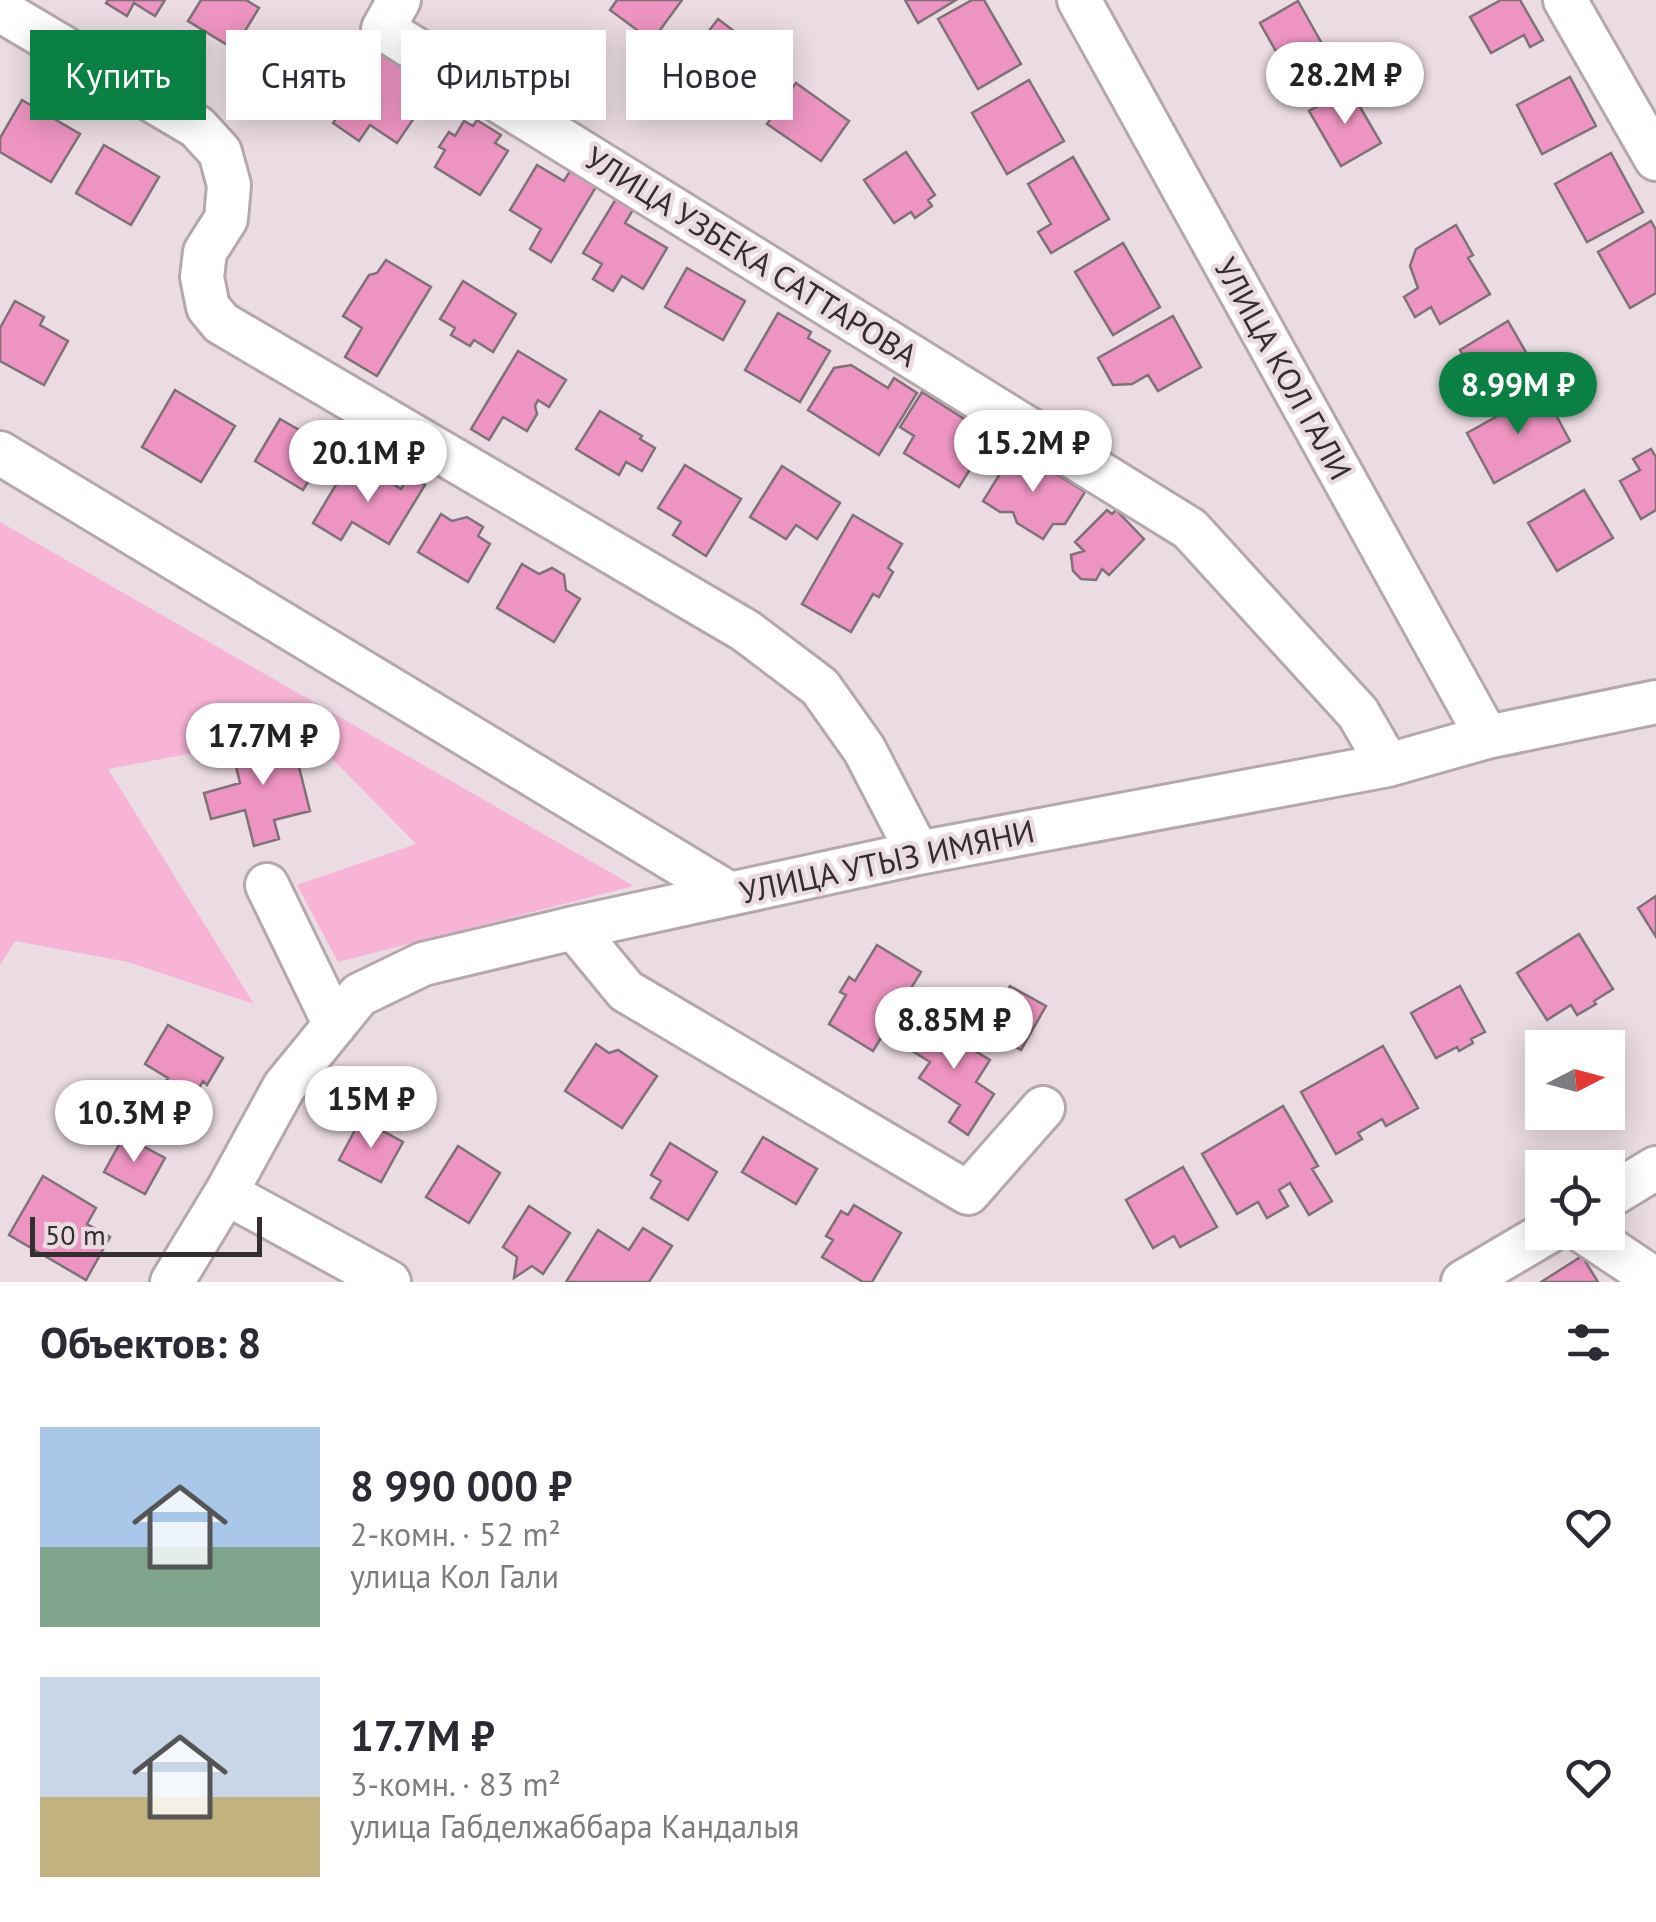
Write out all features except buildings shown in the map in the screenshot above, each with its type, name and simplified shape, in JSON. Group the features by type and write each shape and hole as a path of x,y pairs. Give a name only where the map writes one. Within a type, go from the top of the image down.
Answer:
{"street":[{"name":"УЛИЦА УЗБЕКА САТТАРОВА","path":"398,0 384,29 1190,529 1358,713 1388,765"},
{"name":"УЛИЦА КОЛ ГАЛИ","path":"1079,0 1487,737"},
{"path":"1566,0 1656,158"},
{"path":"0,10 197,127 220,152 229,186 226,219 205,252 202,277 208,306 221,323 746,631 820,686 864,749 918,853"},
{"path":"0,452 730,894"},
{"name":"УЛИЦА УТЫЗ ИМЯНИ","path":"172,1282 284,1087 359,995 423,964 918,853 1388,765 1487,737 1656,702"},
{"path":"267,885 334,1025"},
{"path":"574,928 626,991 968,1193 1043,1108"},
{"path":"1625,1187 1656,1168"},
{"path":"226,1193 389,1282"},
{"path":"1462,1282 1525,1245"},
{"path":"1611,1250 1656,1280"}],"shaded area":[{"path":"0,522 634,886 338,962 297,885 416,844 306,732 108,769 254,1004 128,962 15,941 0,965"}]}
